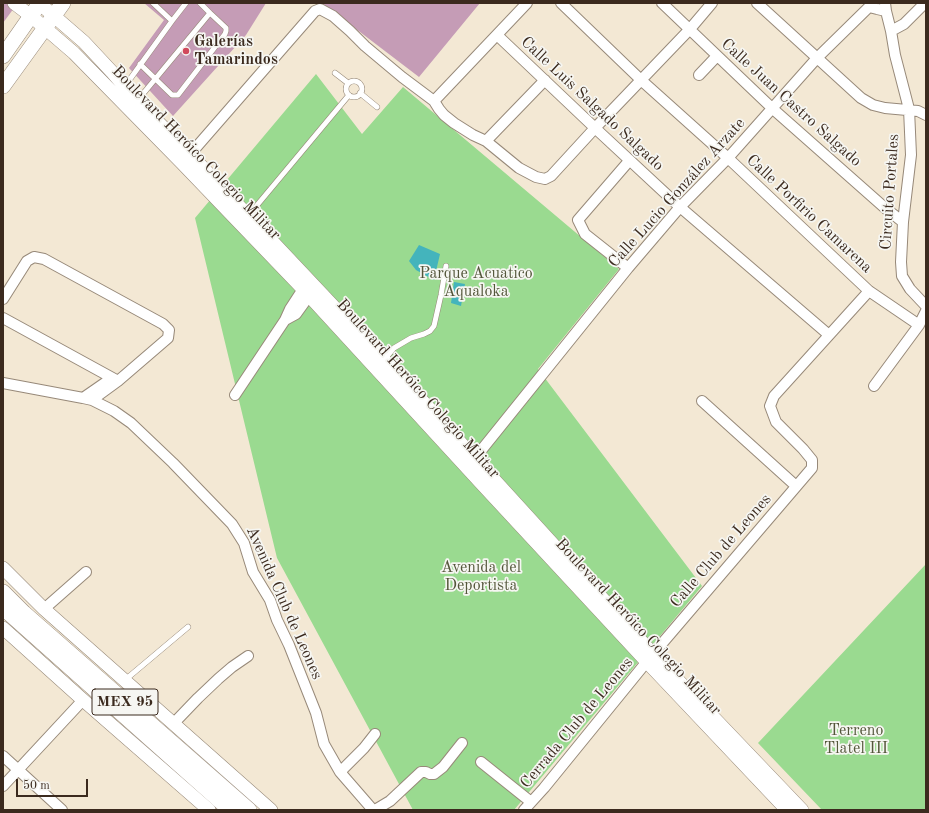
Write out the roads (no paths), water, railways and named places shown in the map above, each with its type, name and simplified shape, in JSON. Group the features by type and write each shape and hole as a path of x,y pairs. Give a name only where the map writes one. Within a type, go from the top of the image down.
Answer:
{"main road":[{"name":"Boulevard Heróico Colegio Militar","path":"14,3 74,53 248,216 475,458 650,658 787,810"},
{"name":"Boulevard Heróico Colegio Militar","path":"40,3 84,42 124,86 186,159 481,483 650,658 802,810"},
{"path":"4,53 40,3"},
{"path":"3,86 63,3"},
{"path":"3,568 44,609 271,810"},
{"name":"MEX 95","path":"3,592 36,623 249,810"},
{"name":"MEX 95","path":"3,608 230,810"},
{"path":"3,628 209,810"}],"street":[{"path":"434,101 527,3"},
{"name":"Calle Porfirio Camarena","path":"561,3 641,80 728,158 869,291 919,325"},
{"name":"Calle Juan Castro Salgado","path":"662,3 773,109 885,208 903,222"},
{"path":"186,159 315,11 320,9 333,16 365,46 434,101 444,115 454,123 486,141 519,168 536,177 545,179 551,176 594,128 690,29 712,3"},
{"path":"757,3 861,98 873,105 885,108 918,111 926,115"},
{"path":"891,31 904,24 925,3"},
{"name":"Calle Lucio González Arzate","path":"475,458 628,268 680,207 728,158 818,58 869,5 877,9 885,7"},
{"name":"Circuito Portales","path":"885,7 909,110 911,155 903,222 901,262 902,276 910,289 926,306"},
{"name":"Calle Luis Salgado Salgado","path":"497,35 594,128 680,207 829,335"},
{"path":"698,76 717,56"},
{"path":"486,141 544,80"},
{"path":"628,268 585,234 578,220 630,161"},
{"path":"3,299 27,261 34,257 44,259 163,324 169,330 168,338 87,399"},
{"path":"829,335 869,291"},
{"path":"235,396 285,320 290,309 306,292"},
{"path":"874,386 919,325 926,311"},
{"path":"3,318 115,379"},
{"name":"Calle Club de Leones","path":"650,658 812,468 812,460 776,422 770,406 774,396 829,335"},
{"name":"Avenida Club de Leones","path":"3,383 87,399 114,411 131,423 173,463 232,524 244,543 253,572 270,600 277,620 289,644 316,713 324,744 340,772 374,810"},
{"path":"702,401 796,486"},
{"path":"44,609 86,572"},
{"path":"174,723 218,679 248,656"},
{"name":"Cerrada Club de Leones","path":"524,810 544,788 650,658"},
{"path":"3,786 83,700"},
{"path":"340,772 364,748 375,734"},
{"path":"374,810 390,801 421,772 434,774 442,767 462,743"},
{"path":"3,756 62,810"},
{"path":"480,762 531,802"}],"lane":[{"path":"153,3 172,21"},
{"path":"140,64 172,94 178,95 226,31 226,28 200,3"},
{"path":"124,86 183,4"},
{"path":"137,101 210,13"},
{"path":"335,73 348,83"},
{"path":"354,81 361,87 360,93 355,97 349,95 346,89 348,83 354,81"},
{"path":"360,93 377,107"},
{"path":"248,216 349,95"},
{"path":"384,360 394,348 411,338 424,334 434,326 446,266"},
{"path":"125,680 188,627"}],"water":[{"path":"419,245 440,254 434,280 416,270 409,261"},
{"path":"454,282 465,284 461,306 451,303"}],"place":[{"name":"Galerías Tamarindos","path":"186,51"}],"park label":[{"name":"Parque Acuatico Aqualoka","path":"476,283"},
{"name":"Avenida del Deportista","path":"481,577"},
{"name":"Terreno Tlatel III","path":"856,740"}]}
